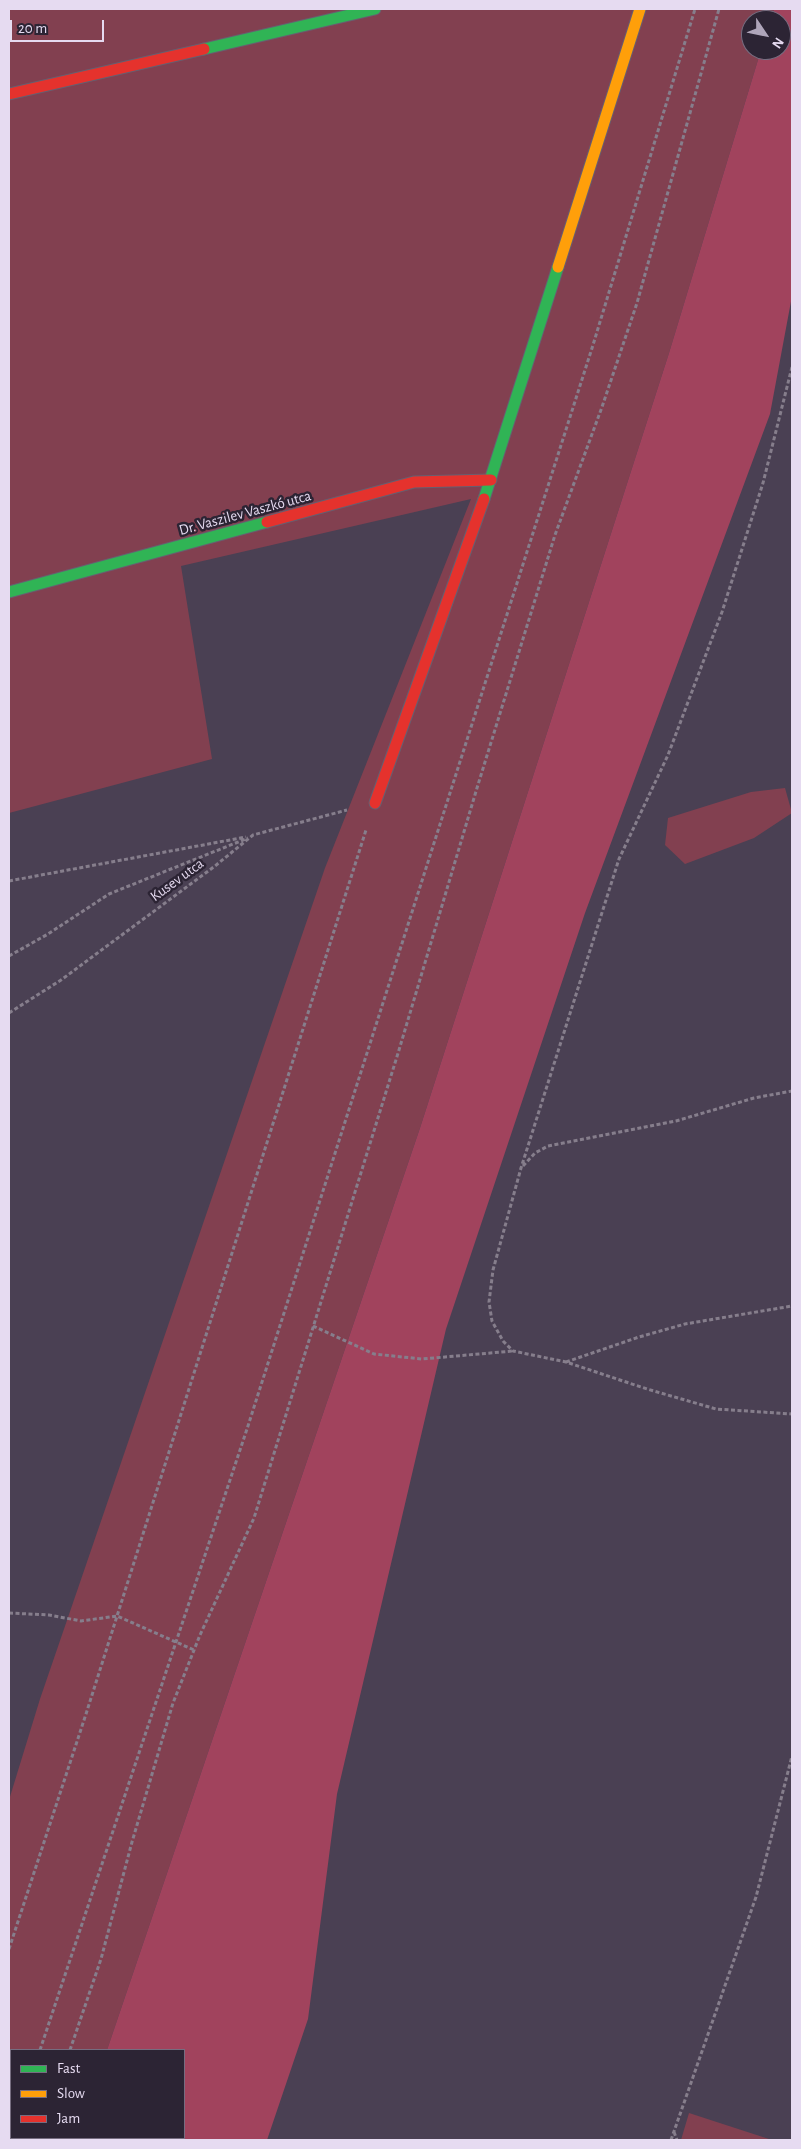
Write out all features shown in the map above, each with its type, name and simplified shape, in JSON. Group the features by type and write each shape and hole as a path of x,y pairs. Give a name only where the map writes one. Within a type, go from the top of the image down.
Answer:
{"street":[{"path":"9,94 375,9"},
{"path":"375,803 491,480 640,9"},
{"name":"Dr. Vaszilev Vaszkó utca","path":"9,592 414,482 491,480"}],"path":[{"path":"40,2049 253,1410 587,364 696,9"},
{"path":"70,2049 101,1959 132,1842 173,1704 194,1650 254,1518 399,1050 476,788 552,545 602,407 636,303 719,9"},
{"path":"513,1352 503,1341 492,1321 489,1302 493,1270 521,1168 618,859 668,754 722,612 763,484 792,367"},
{"path":"9,1950 375,803"},
{"name":"Kusev utca","path":"9,1013 61,980 254,835 375,803"},
{"path":"9,880 254,835"},
{"path":"9,956 48,934 109,894 254,835"},
{"path":"521,1168 535,1153 548,1146 676,1122 754,1098 792,1091"},
{"path":"566,1362 639,1337 685,1324 792,1306"},
{"path":"313,1326 374,1354 422,1359 513,1352 566,1362 716,1409 792,1414"},
{"path":"9,1612 49,1615 80,1621 117,1616 194,1650"},
{"path":"671,2140 756,1897 792,1756"},
{"path":"674,2131 677,2140"}],"shaded area":[{"path":"9,9 774,9 741,10 741,60 758,60 669,353 420,1128 107,2049 10,2049 10,2139 82,2139 9,2140 9,1800 40,1699 325,868 471,499 181,566 212,759 9,813"},
{"path":"792,9 792,296 770,414 585,913 446,1329 337,1794 308,2019 267,2140 81,2140 185,2139 185,2049 107,2049 420,1128 669,353 758,60 791,60 791,10 774,10"},
{"path":"785,788 792,813 754,838 685,864 665,845 668,818 751,792"},
{"path":"689,2113 772,2140 681,2140"}],"traffic: fast":[{"path":"204,49 375,9"},
{"path":"484,499 558,267"},
{"path":"9,592 267,522"}],"traffic: slow":[{"path":"558,267 640,9"}],"traffic: jam":[{"path":"9,94 204,49"},
{"path":"267,522 414,482 491,480"},
{"path":"375,803 484,499"}]}
